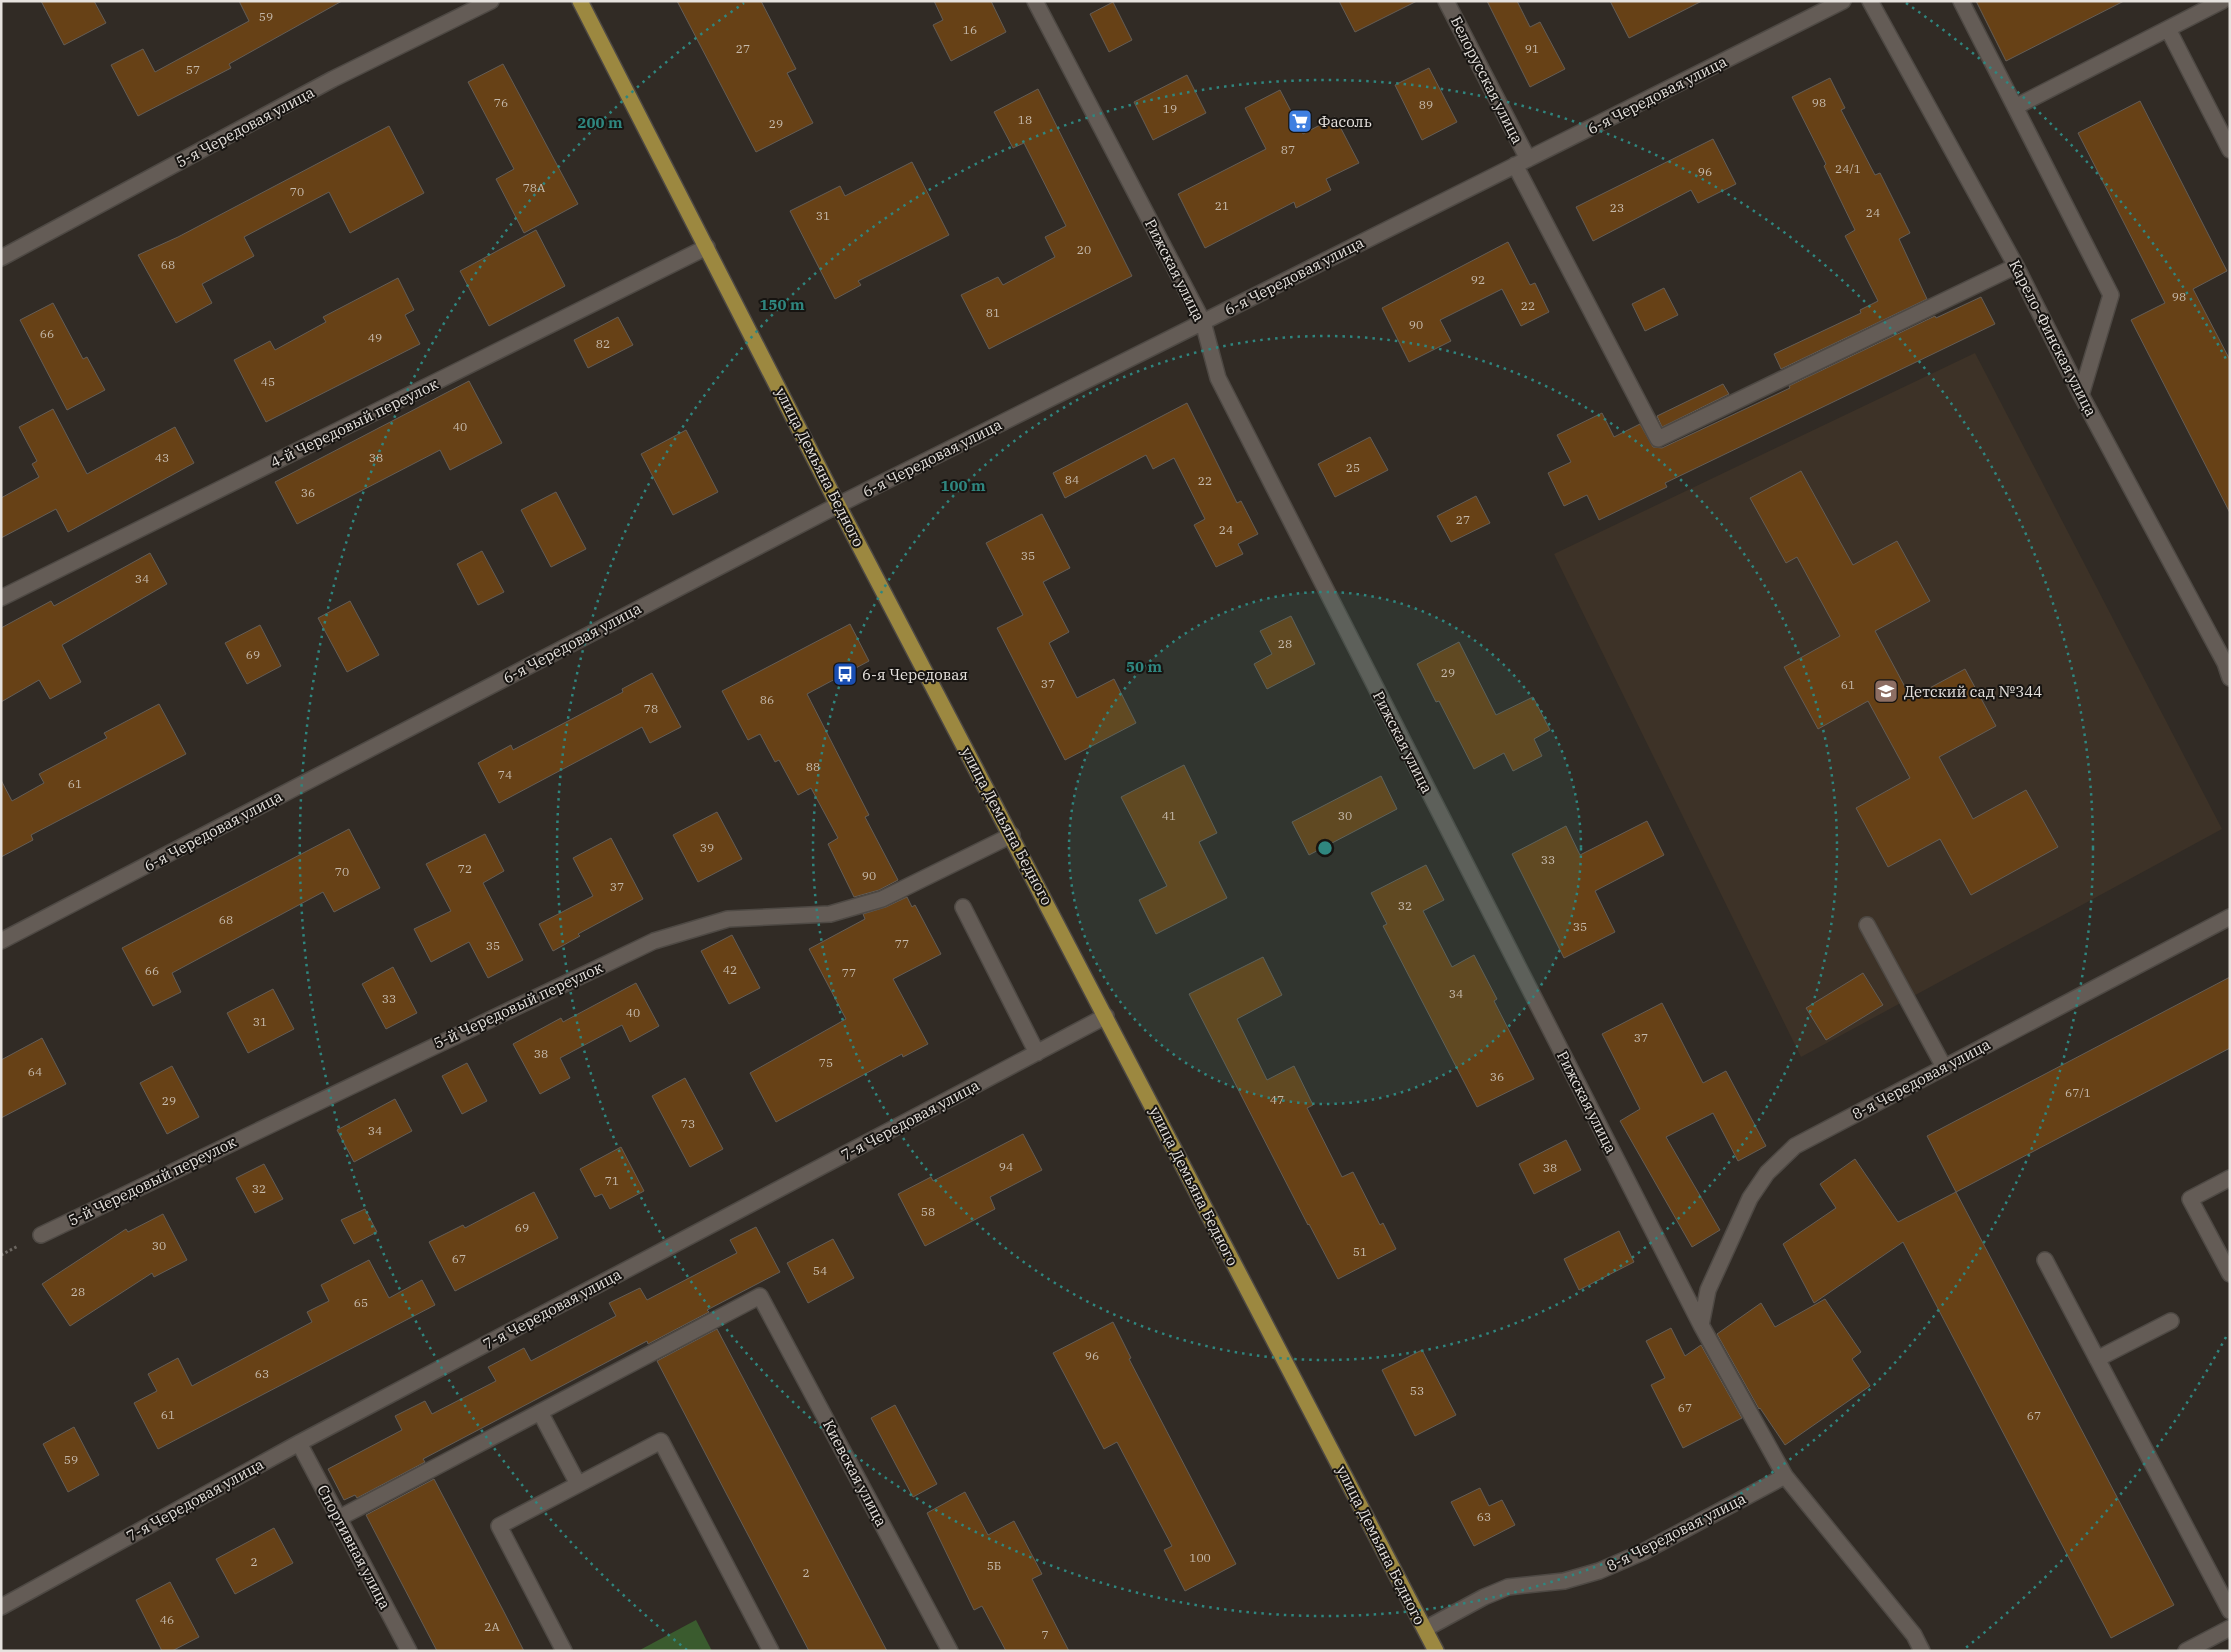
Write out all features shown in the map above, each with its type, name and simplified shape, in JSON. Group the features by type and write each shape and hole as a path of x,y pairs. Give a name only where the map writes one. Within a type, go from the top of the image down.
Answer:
{"main road":[{"name":"улица Демьяна Бедного","path":"580,1 838,505 1012,835 1436,1651"}],"street":[{"name":"5-я Чередовая улица","path":"1,258 333,79 491,1"},
{"name":"Рижская улица","path":"1035,1 1203,322 1218,378 1701,1325 1785,1476 1914,1635 1922,1651"},
{"name":"Белорусская улица","path":"1446,1 1522,162 1658,440 2016,266"},
{"name":"6-я Чередовая улица","path":"1,941 838,505 1844,1"},
{"name":"Карело-Финская улица","path":"1870,1 2016,266 2081,395 2227,662 2230,678"},
{"path":"1961,1 2111,295 2081,395"},
{"path":"2015,107 2222,1"},
{"path":"2168,29 2230,150"},
{"name":"4-й Чередовый переулок","path":"1,598 707,248"},
{"name":"5-й Чередовый переулок","path":"40,1235 654,941 728,919 830,914 882,900 1012,835"},
{"path":"963,907 1037,1053"},
{"name":"8-я Чередовая улица","path":"1701,1325 1708,1290 1750,1198 1767,1173 1795,1146 2230,917"},
{"path":"1867,925 1944,1067"},
{"name":"7-я Чередовая улица","path":"1,1607 299,1443 1106,1016"},
{"path":"2230,1178 2190,1199 2230,1274"},
{"path":"2045,1260 2230,1611"},
{"name":"Киевская улица","path":"540,1412 760,1296 950,1651"},
{"path":"2097,1359 2171,1321"},
{"path":"338,1518 540,1412 578,1484"},
{"path":"564,1651 499,1526 661,1441 771,1651"},
{"name":"Спортивная улица","path":"299,1443 409,1651"},
{"name":"8-я Чередовая улица","path":"1425,1629 1484,1596 1508,1587 1564,1581 1600,1571 1643,1552 1785,1476"},
{"path":"2186,1651 2230,1628"}],"shaded area":[{"name":"Детский сад №344","path":"1975,353 2222,829 1801,1057 1554,554"}],"green space":[{"path":"696,1620 712,1651 638,1651"}],"building":[{"path":"41,1 94,1 106,23 64,45"},
{"path":"239,1 342,1 229,64 231,68 138,116 111,65 143,49 155,72 249,21"},
{"path":"677,1 761,1 796,69 787,73 813,123 756,152"},
{"path":"934,1 991,1 1006,32 951,61 933,25 943,20"},
{"path":"1339,1 1417,1 1355,32"},
{"path":"1487,1 1517,1 1530,27 1540,22 1565,69 1530,87"},
{"path":"1610,1 1702,1 1629,38"},
{"path":"1976,1 2124,1 2006,61"},
{"path":"1113,2 1132,40 1109,52 1090,14"},
{"path":"503,64 578,204 524,233 496,179 514,169 468,82"},
{"path":"1429,68 1457,122 1422,140 1395,85"},
{"path":"1187,75 1206,113 1153,140 1134,102"},
{"path":"1830,78 1845,108 1841,110 1875,175 1880,173 1910,233 1899,239 1927,299 1781,369 1774,354 1861,313 1860,310 1878,301 1845,236 1855,230 1824,166 1826,164 1792,97"},
{"path":"1038,89 1132,276 989,349 961,295 998,277 1003,285 1055,257 1045,237 1066,226 1024,143 1013,148 994,112"},
{"path":"1280,90 1303,134 1335,117 1359,163 1326,179 1331,190 1296,208 1294,202 1205,248 1178,194 1266,149 1245,108"},
{"path":"2140,101 2227,271 2193,289 2230,360 2230,513 2131,320 2165,303 2078,133"},
{"path":"389,126 424,193 350,233 329,192 244,237 254,256 202,284 212,303 176,323 138,255 178,237"},
{"path":"1713,139 1736,184 1698,203 1691,190 1593,241 1576,207"},
{"path":"912,162 949,235 858,281 861,285 835,299 790,211 840,186 845,196"},
{"path":"536,230 565,286 489,326 460,271"},
{"path":"1508,242 1530,285 1535,283 1549,312 1521,326 1502,289 1440,320 1451,341 1409,362 1382,308"},
{"path":"398,278 414,310 405,315 420,344 266,422 234,360 270,341 275,350 326,322 323,317"},
{"path":"1664,288 1678,315 1645,331 1632,304"},
{"path":"1981,297 1995,324 1665,483 1667,487 1599,520 1587,495 1564,506 1548,473 1571,462 1557,435 1602,413 1614,437 1640,424 1653,447 1662,448 1790,388 1789,386 1935,316 1936,318"},
{"path":"53,303 83,359 87,357 105,390 67,410 20,320"},
{"path":"618,317 633,345 588,368 574,340"},
{"path":"469,381 502,443 450,470 440,450 297,524 275,482"},
{"path":"1723,384 1729,394 1662,427 1657,416"},
{"path":"1187,403 1237,503 1241,501 1258,534 1238,544 1243,554 1216,567 1194,525 1205,519 1174,458 1153,469 1146,455 1065,498 1053,473"},
{"path":"53,409 87,474 175,427 194,463 68,532 56,509 1,538 1,498 39,477 32,464 37,461 19,427"},
{"path":"686,430 718,492 673,515 641,454"},
{"path":"1370,437 1388,470 1335,497 1318,464"},
{"path":"1801,471 1853,565 1897,541 1930,601 1875,631 1911,698 1965,669 1996,726 1939,757 1973,819 2026,790 2058,847 1971,895 1940,839 1888,867 1856,808 1910,778 1868,701 1818,729 1784,667 1840,636 1797,557 1786,563 1750,498"},
{"path":"556,492 586,549 551,567 521,510"},
{"path":"1476,496 1490,523 1451,542 1437,516"},
{"path":"1042,514 1070,568 1043,582 1069,632 1049,643 1077,698 1114,679 1136,723 1065,760 997,628 1023,615 986,543"},
{"path":"482,551 504,592 478,605 457,564"},
{"path":"150,553 167,584 62,645 81,682 50,699 39,680 1,702 1,628 51,601 54,606"},
{"path":"350,601 379,655 347,672 318,618"},
{"path":"1291,616 1315,664 1267,689 1254,664 1272,654 1260,631"},
{"path":"850,624 869,661 807,694 869,815 865,817 898,880 879,890 854,897 828,844 838,838 811,788 798,795 779,760 775,762 760,734 748,740 722,691"},
{"path":"260,625 281,666 247,684 225,643"},
{"path":"1459,642 1496,715 1533,697 1550,730 1534,739 1542,756 1513,771 1504,753 1474,769 1439,701 1436,702 1417,664"},
{"path":"652,673 681,727 650,743 642,727 499,803 478,763 511,745 513,750 623,692 622,689"},
{"path":"159,704 186,754 31,835 33,840 1,857 1,780 12,801 44,783 39,774 107,738 104,733"},
{"path":"1184,765 1217,833 1199,842 1227,898 1156,934 1139,900 1167,886 1121,797"},
{"path":"1381,776 1397,809 1309,855 1292,822"},
{"path":"717,812 742,859 698,882 673,835"},
{"path":"1647,821 1664,855 1595,891 1615,932 1564,958 1512,854 1566,826 1580,855"},
{"path":"349,829 380,888 334,912 323,892 172,973 181,992 153,1006 122,948"},
{"path":"485,834 504,871 483,883 523,960 488,978 469,942 431,962 414,929 451,911 426,864"},
{"path":"611,838 643,899 578,934 580,936 553,951 539,924 593,896 573,858"},
{"path":"1426,865 1444,900 1423,911 1452,967 1474,955 1497,999 1494,1001 1534,1079 1477,1107 1383,926 1387,924 1371,893"},
{"path":"907,897 912,907 915,905 941,954 893,979 928,1044 903,1057 902,1054 776,1122 750,1073 846,1019 809,949 865,919 863,914 886,907"},
{"path":"732,935 760,988 729,1004 701,951"},
{"path":"1263,957 1282,995 1237,1019 1267,1080 1294,1066 1313,1105 1307,1108 1342,1177 1353,1172 1380,1225 1383,1223 1396,1249 1338,1279 1308,1225 1189,994"},
{"path":"393,967 417,1013 386,1029 362,984"},
{"path":"1863,973 1883,1005 1826,1040 1806,1008"},
{"path":"2230,977 2230,1048 1956,1192 1927,1136"},
{"path":"636,983 659,1026 630,1042 622,1025 560,1058 570,1078 540,1094 513,1044 561,1018 563,1022"},
{"path":"273,989 294,1029 248,1053 227,1013"},
{"path":"1662,1003 1703,1083 1726,1071 1766,1146 1738,1161 1713,1113 1666,1137 1720,1230 1692,1247 1620,1121 1640,1109 1602,1034"},
{"path":"42,1038 66,1084 1,1118 1,1060"},
{"path":"467,1063 487,1101 462,1114 442,1076"},
{"path":"172,1066 199,1117 167,1134 140,1083"},
{"path":"685,1078 723,1149 690,1167 652,1096"},
{"path":"395,1099 412,1131 354,1162 337,1130"},
{"path":"1023,1134 1042,1170 990,1197 995,1209 925,1246 898,1194 931,1177 933,1181"},
{"path":"1566,1140 1581,1170 1534,1194 1519,1164"},
{"path":"621,1147 644,1191 610,1209 602,1194 595,1197 580,1169"},
{"path":"1855,1159 1898,1222 1956,1192 2174,1605 2111,1638 1903,1242 1814,1303 1783,1244 1836,1208 1820,1184"},
{"path":"264,1164 283,1199 255,1213 236,1178"},
{"path":"534,1192 558,1238 455,1291 429,1242 463,1225 465,1228"},
{"path":"365,1209 377,1232 354,1244 341,1220"},
{"path":"163,1214 187,1260 154,1277 152,1273 70,1326 42,1284 126,1229 128,1232"},
{"path":"756,1227 780,1272 707,1310 709,1312 648,1344 647,1341 423,1459 425,1462 357,1498 355,1495 344,1500 328,1469 402,1430 395,1416 425,1401 432,1414 496,1381 488,1367 524,1348 531,1361 616,1316 609,1303 640,1288 647,1300 737,1253 730,1240"},
{"path":"1619,1231 1634,1262 1579,1290 1564,1259"},
{"path":"833,1239 854,1278 808,1303 787,1263"},
{"path":"369,1260 389,1298 422,1280 435,1305 158,1449 134,1403 157,1391 148,1374 178,1358 192,1386 312,1322 307,1312 329,1301 321,1285"},
{"path":"1825,1299 1861,1352 1852,1359 1870,1386 1785,1445 1759,1409 1717,1334 1761,1303 1775,1327"},
{"path":"1113,1322 1131,1358 1129,1359 1236,1564 1185,1591 1164,1550 1172,1546 1117,1442 1104,1449 1053,1353"},
{"path":"1671,1328 1685,1356 1701,1345 1742,1418 1683,1448 1651,1385 1665,1378 1646,1341"},
{"path":"717,1329 887,1651 809,1651 657,1361"},
{"path":"1422,1350 1456,1415 1415,1436 1382,1370"},
{"path":"895,1405 937,1484 913,1497 871,1418"},
{"path":"74,1427 99,1475 68,1492 43,1444"},
{"path":"434,1479 524,1651 437,1651 366,1515"},
{"path":"1480,1488 1489,1506 1502,1500 1515,1525 1474,1546 1451,1502"},
{"path":"965,1492 988,1535 1014,1521 1042,1574 1032,1579 1069,1651 1006,1651 982,1606 974,1610 927,1513"},
{"path":"274,1528 293,1563 235,1594 216,1559"},
{"path":"170,1582 199,1637 172,1651 162,1651 136,1600"}],"place":[{"name":"Фасоль","path":"1300,121"},
{"name":"6-я Чередовая","path":"845,674"},
{"name":"Детский сад №344","path":"1886,691"}]}
